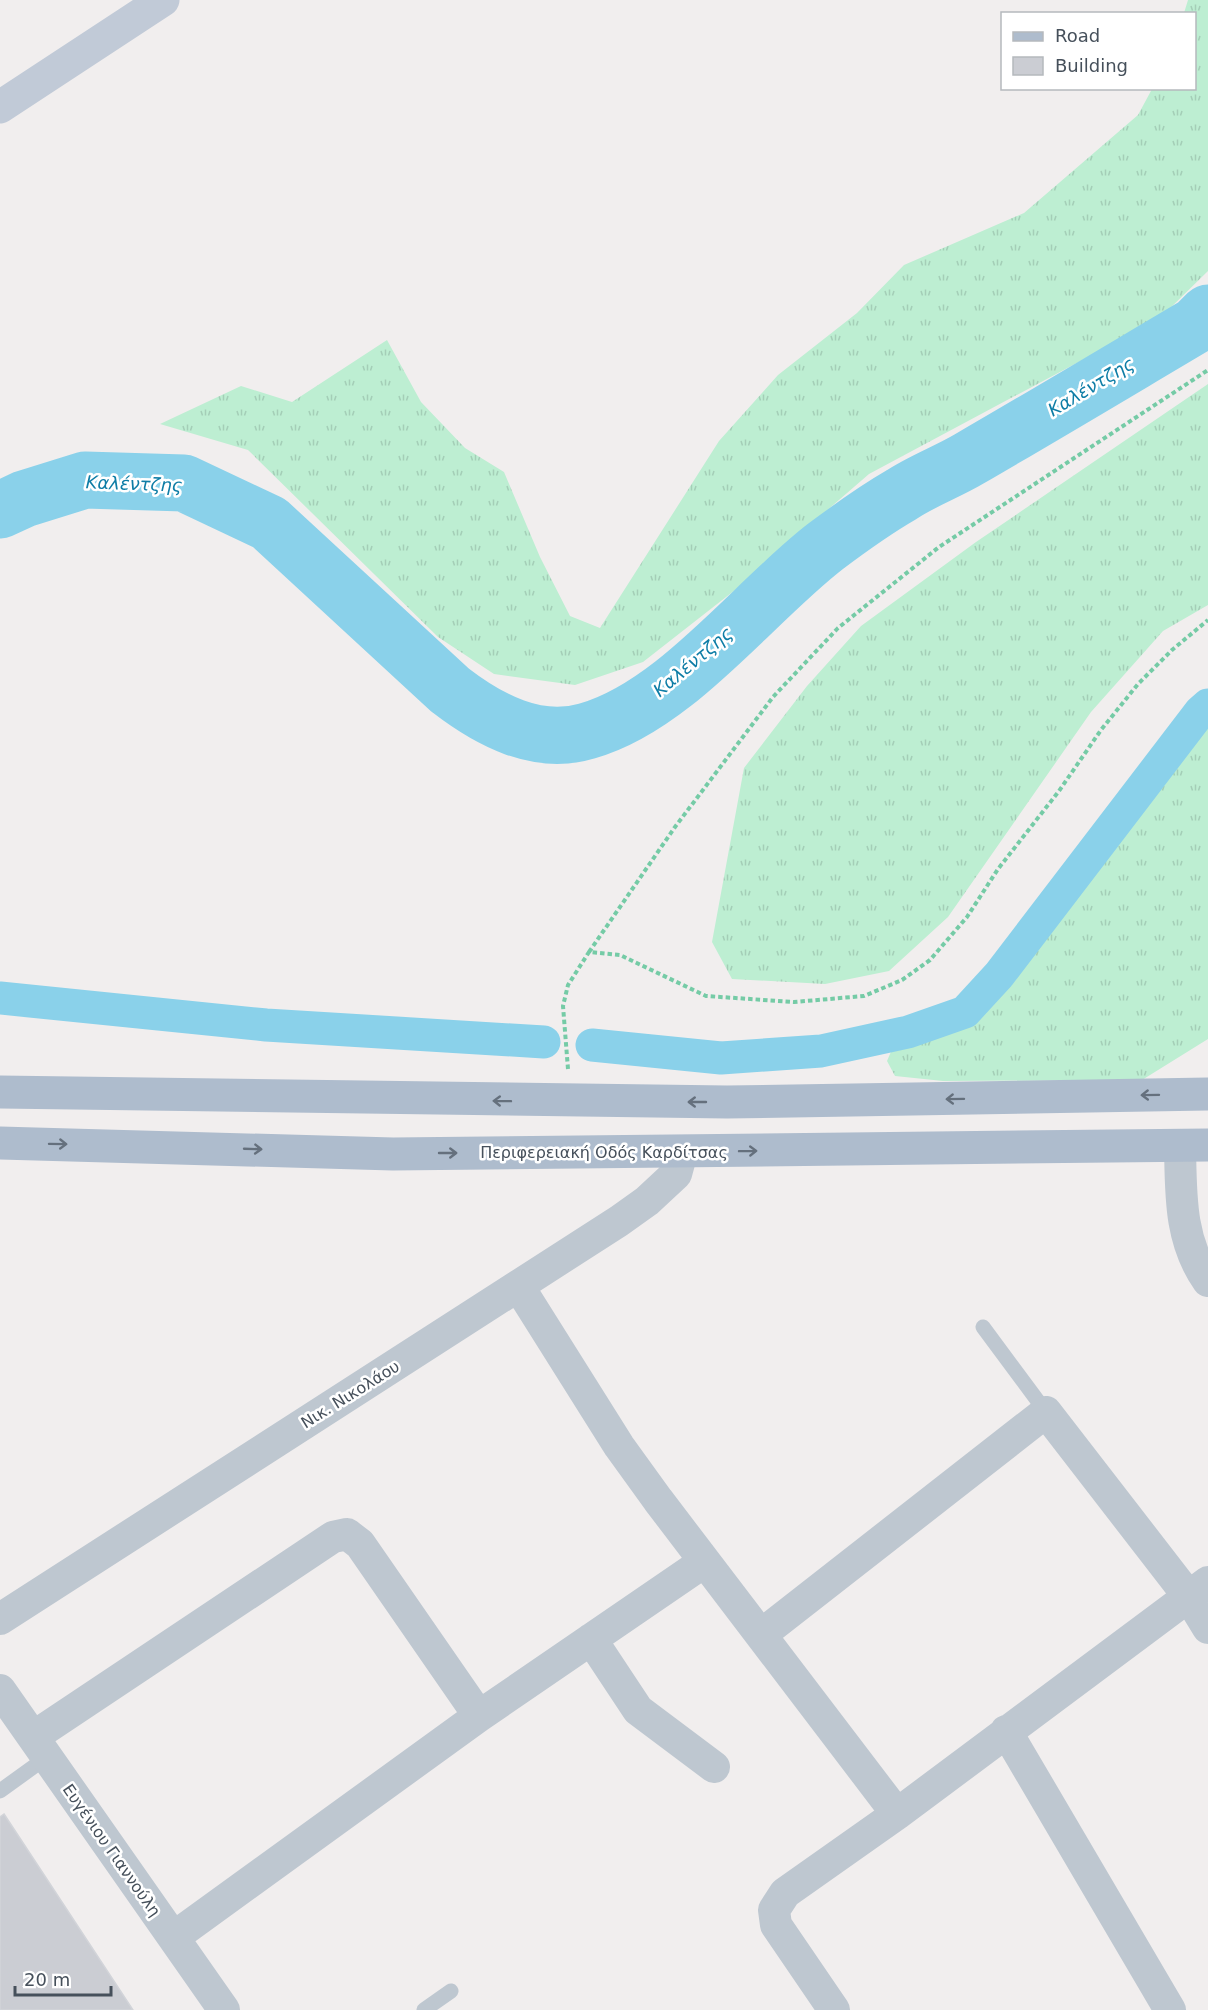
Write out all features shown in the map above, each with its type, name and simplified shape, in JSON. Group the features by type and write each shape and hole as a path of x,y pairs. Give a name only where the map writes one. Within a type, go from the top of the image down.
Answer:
{"main road":[{"path":"0,1092 575,1102 727,1102 1208,1094"},
{"name":"Περιφερειακή Οδός Καρδίτσας","path":"0,1143 393,1154 1194,1145"}],"street":[{"path":"0,106 148,4"},
{"path":"1194,1145 1181,1203 1185,1231 1191,1250 1208,1281"},
{"name":"Νικ. Νικολάου","path":"0,1619 519,1287 647,1201 676,1174 682,1152"},
{"path":"519,1287 620,1446 704,1562 762,1634 897,1814"},
{"path":"762,1634 1046,1412 1198,1589 1208,1628"},
{"path":"40,1747 333,1537 347,1534 360,1544 479,1716"},
{"path":"174,1937 479,1716 704,1562"},
{"path":"834,2010 776,1925 774,1910 785,1893 897,1814 1198,1589"},
{"path":"591,1639 638,1710 714,1767"},
{"name":"Ευγένιου Γιαννούλη","path":"0,1690 224,2010"},
{"path":"1006,1731 1170,2010"}],"lane":[{"path":"983,1327 1046,1412"},
{"path":"0,1791 40,1747"},
{"path":"424,2010 451,1991"}],"path":[{"path":"575,1102 568,1078 563,1006 568,985 675,827 773,697 838,628 939,547 1208,370"},
{"path":"589,952 620,955 706,996 805,1001 864,996 902,980 930,960 967,917 998,869 1138,684 1172,650 1208,620"}],"green space":[{"path":"1188,0 1208,0 1208,271 1159,319 869,474 735,590 643,662 575,685 494,674 438,637 248,450 160,424 241,386 292,402 387,340 421,402 465,448 504,472 540,557 570,616 600,628 719,441 778,375 857,313 904,265 1024,213 1138,115 1151,90 1196,90 1196,12 1184,12"},
{"path":"1208,384 1208,605 1163,631 1091,712 948,917 889,971 825,984 732,979 712,942 744,768 807,686 861,626 976,542"},
{"path":"1208,713 1208,1039 1142,1080 943,1081 895,1076 887,1061 893,1047 974,1015"}],"building":[{"path":"4,1814 133,2010 0,2010 0,1817"}],"waterway":[{"name":"Καλέντζης","path":"0,510 24,499 85,480 184,483 269,523 450,690 465,701 497,720 532,733 568,735 587,731 620,718 652,699 713,650 826,546 872,513 917,485 969,459 1196,325 1208,313"},
{"path":"592,1045 721,1058 821,1051 908,1032 965,1012 999,975 1200,712 1208,705"},
{"path":"0,998 266,1025 544,1042"}]}
